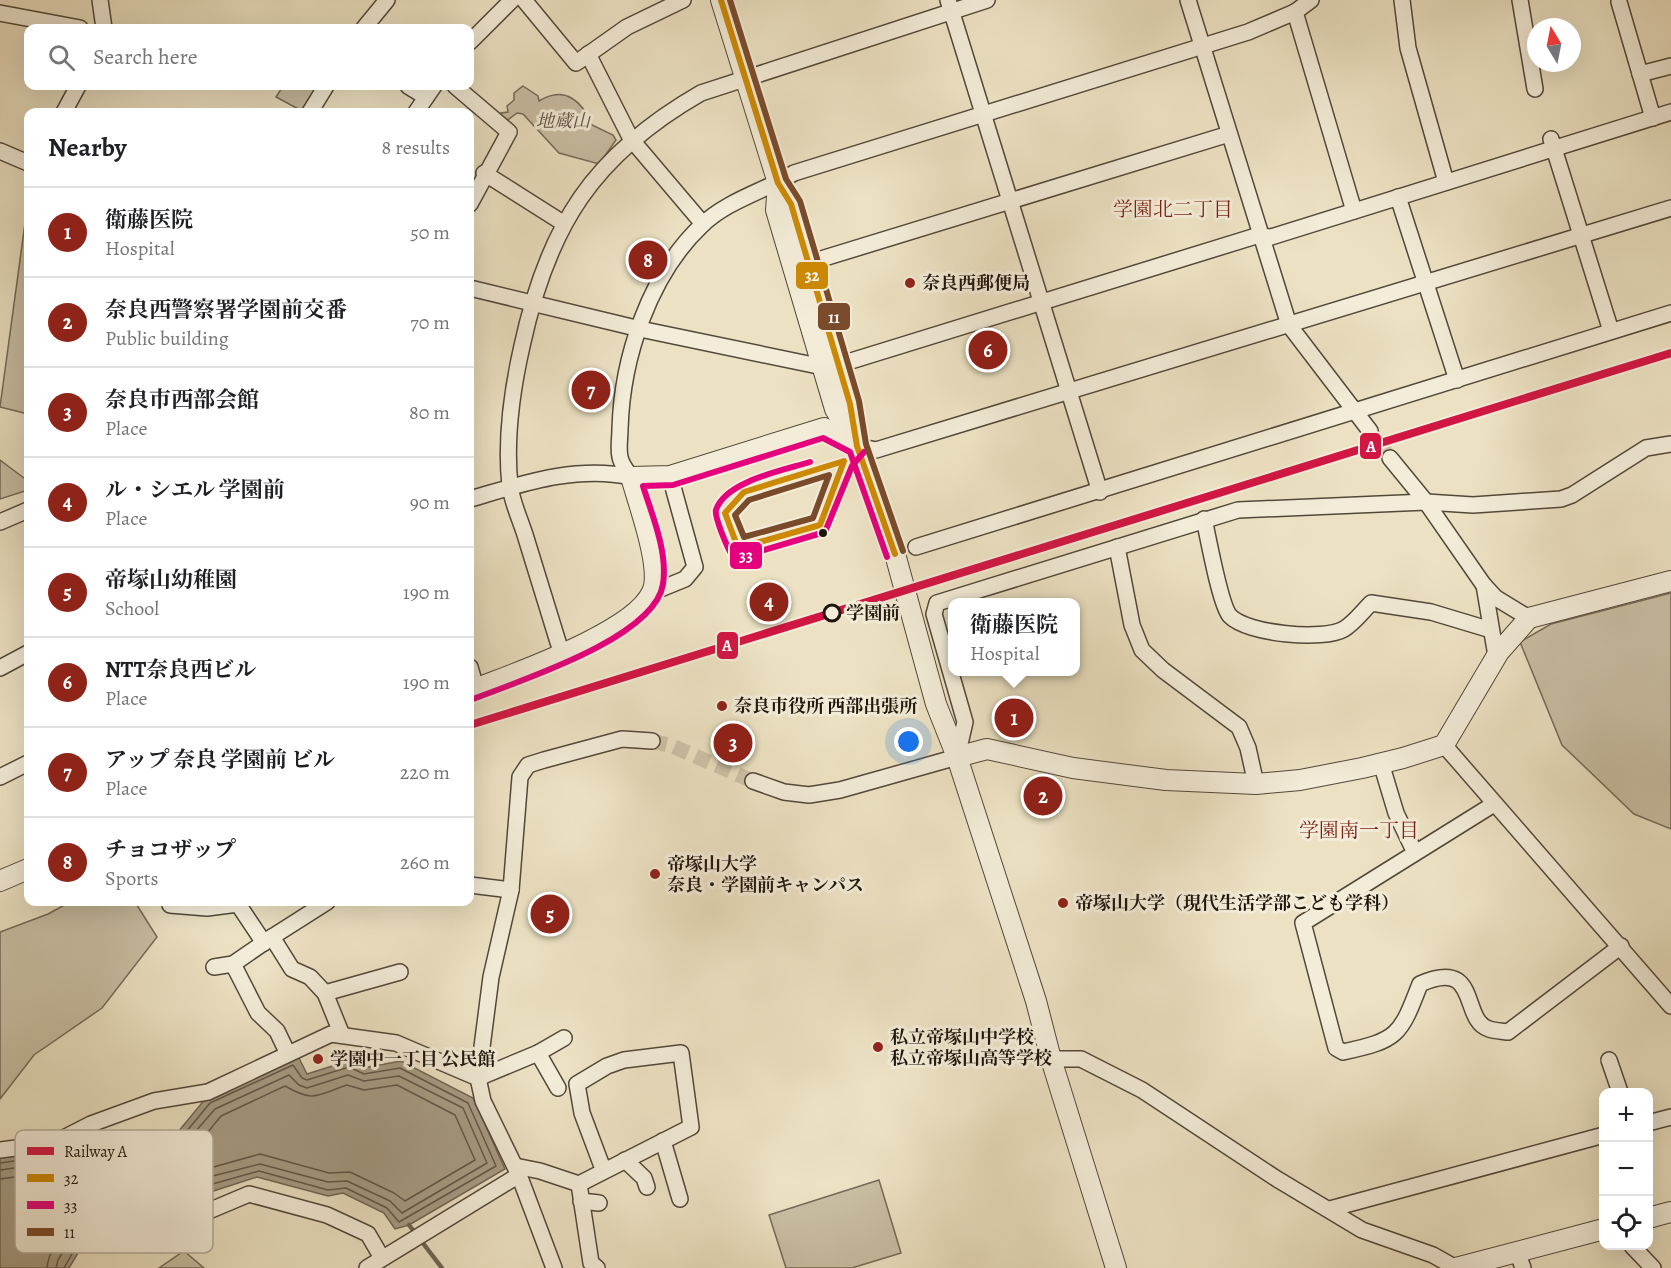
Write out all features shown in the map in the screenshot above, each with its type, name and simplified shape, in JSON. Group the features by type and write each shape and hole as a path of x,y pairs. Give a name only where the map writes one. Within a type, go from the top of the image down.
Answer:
{"street":[{"path":"100,0 103,24"},
{"path":"367,24 387,0"},
{"path":"474,38 512,0"},
{"path":"524,0 576,63 665,3 683,0"},
{"path":"721,0 778,183 791,204 808,263 830,366 835,409 857,446 895,554 936,704 957,757 1036,1001 1051,1059 1116,1268"},
{"path":"562,655 510,487 510,435 515,375 531,303 563,223 589,186 631,139 666,113 701,93 747,79 950,6 987,0"},
{"path":"1188,0 1289,325 1370,431"},
{"path":"1402,0 1408,48 1446,182"},
{"path":"1520,0 1535,89"},
{"path":"653,592 654,558 631,477 620,459 621,410 627,371 656,287 676,254 703,224 733,203 778,183 794,173 1248,32 1295,12 1308,1"},
{"path":"1618,2 1653,118"},
{"path":"950,6 1100,492"},
{"path":"1295,12 1354,211"},
{"path":"0,13 59,24"},
{"path":"588,54 631,139 703,224"},
{"path":"1640,74 1671,66"},
{"path":"66,108 76,90"},
{"path":"312,108 324,90"},
{"path":"460,90 509,132 484,173 474,195"},
{"path":"419,108 430,91"},
{"path":"474,289 640,329 830,366 1262,236 1271,237 1446,182 1552,144 1671,112"},
{"path":"808,263 1229,134"},
{"path":"1552,144 1611,332"},
{"path":"0,151 24,161"},
{"path":"484,173 563,223"},
{"path":"778,183 776,210 830,366"},
{"path":"1398,197 1457,380"},
{"path":"474,498 564,475 606,471 631,477 670,476 824,428 857,446 876,450 1671,208"},
{"path":"624,325 636,316 649,282 662,260 692,223 691,210"},
{"path":"916,547 1356,413 1671,313"},
{"path":"953,598 1238,510 1426,502 1473,505 1561,500 1646,448 1671,444"},
{"path":"1390,458 1426,502 1483,584 1496,597 1529,618"},
{"path":"474,690 562,655 633,617 653,592 684,579 694,567 670,476"},
{"path":"0,522 24,512"},
{"path":"1204,519 1215,571 1229,615 1250,628 1328,635 1345,628 1371,603 1431,612 1491,630"},
{"path":"1117,547 1132,625 1143,650 1163,670 1239,727 1248,748 1256,784"},
{"path":"753,781 784,792 809,795 840,790 987,749 1073,768 1166,780 1256,784 1300,780 1381,763 1444,745 1496,656 1529,618 1671,580"},
{"path":"1483,584 1496,656"},
{"path":"948,600 937,603 934,614 948,663"},
{"path":"0,668 24,655"},
{"path":"952,676 965,722 957,757"},
{"path":"554,1268 517,1171 483,1101 478,1078 491,977 511,890 520,777 528,765 622,739 652,741"},
{"path":"1444,745 1671,1006"},
{"path":"1381,763 1396,813 1415,853"},
{"path":"0,777 24,765"},
{"path":"1494,804 1303,923 1336,1048 1343,1052 1383,1043 1405,1022 1420,984 1434,978 1450,978 1467,990 1476,1019 1488,1029 1508,1032 1621,946"},
{"path":"0,881 24,871"},
{"path":"474,885 511,890"},
{"path":"182,906 207,908 219,906"},
{"path":"240,906 292,969 310,977 325,993 342,1035"},
{"path":"214,967 234,964 321,906"},
{"path":"190,917 207,908"},
{"path":"234,964 258,1013 277,1031 288,1054"},
{"path":"325,993 400,972"},
{"path":"79,1130 154,1101 208,1092 331,1034 396,1043 478,1078 538,1053 564,1038"},
{"path":"538,1053 558,1088"},
{"path":"579,1184 603,1169 691,1127 681,1053 624,1060 607,1066 577,1084 582,1113 603,1169"},
{"path":"1051,1059 1081,1059 1142,1090 1276,1179 1362,1230 1432,1255 1456,1268 1520,1259 1599,1231"},
{"path":"1609,1060 1619,1088"},
{"path":"1653,1122 1671,1118"},
{"path":"1330,1209 1599,1136"},
{"path":"663,1141 680,1199"},
{"path":"0,1150 15,1148"},
{"path":"625,1160 644,1178 647,1187"},
{"path":"367,1268 517,1171 540,1171 579,1184"},
{"path":"579,1184 591,1263 597,1268"},
{"path":"213,1209 249,1194 327,1215 368,1234 382,1258"},
{"path":"581,1201 599,1203"},
{"path":"1653,1217 1671,1212"},
{"path":"1637,1250 1653,1268"}],"green space":[{"name":"地蔵山","path":"523,86 538,96 539,101 548,96 557,95 571,98 583,109 592,125 613,135 616,140 599,164 559,153 523,114 517,113 505,122 501,119 501,113 508,112 507,106 514,100 514,93"},
{"path":"280,90 315,90 304,108 296,108 276,97"},
{"path":"24,230 24,413 0,407"},
{"path":"0,460 24,478 24,491 0,499"},
{"path":"1671,593 1671,829 1634,814 1562,745 1520,642 1551,624"},
{"path":"63,906 138,906 157,937 102,1008 34,1055 0,1099 0,932"},
{"path":"879,1180 901,1253 852,1268 786,1268 769,1215"},
{"path":"181,1253 186,1253 204,1268 159,1268"}],"water":[{"path":"298,1056 307,1074 351,1060 363,1068 401,1061 473,1098 505,1169 409,1225 395,1229 384,1213 343,1193 328,1196 257,1177 213,1191 213,1130 180,1130 206,1098"},
{"path":"15,1153 15,1253 78,1253 69,1268 0,1268 0,1157"}],"waterway":[{"path":"409,1225 442,1268"}],"tunnel":[{"path":"1370,431 1390,458"},
{"path":"652,741 672,746 753,781"}],"rail line":[{"name":"A","path":"474,724 1671,353"}],"transit line":[{"name":"32","path":"721,0 778,183 791,204 850,404 857,446 895,554"},
{"name":"11","path":"730,0 786,179 800,201 859,401 866,444 903,551"},
{"name":"33","path":"474,699 582,655 636,622 654,604 663,584 663,559 643,486 673,485 823,438 850,452 887,557"},
{"name":"33","path":"810,462 743,484 722,500 716,514 732,555 740,557 825,532 852,466 864,452"},
{"name":"32","path":"844,461 820,525 738,548 725,513 744,492 844,461"},
{"name":"11","path":"829,475 813,518 744,537 735,515 749,500 829,475"}],"place":[{"name":"チョコザップ","path":"648,260"},
{"name":"奈良西郵便局","path":"910,283"},
{"name":"NTT奈良西ビル","path":"988,350"},
{"name":"アップ 奈良 学園前 ビル","path":"591,390"},
{"name":"ル・シエル 学園前","path":"769,602"},
{"name":"学園前","path":"832,613"},
{"name":"奈良市役所 西部出張所","path":"722,706"},
{"name":"衛藤医院","path":"1014,718"},
{"name":"奈良市西部会館","path":"733,743"},
{"name":"奈良西警察署学園前交番","path":"1043,796"},
{"name":"帝塚山大学 奈良・学園前キャンパス","path":"655,874"},
{"name":"帝塚山大学（現代生活学部こども学科）","path":"1063,903"},
{"name":"帝塚山幼稚園","path":"550,914"},
{"name":"私立帝塚山中学校 私立帝塚山高等学校","path":"878,1047"},
{"name":"学園中一丁目 公民館","path":"318,1059"}],"district":[{"name":"学園北二丁目","path":"1173,209"},
{"name":"学園南一丁目","path":"1359,830"}]}
